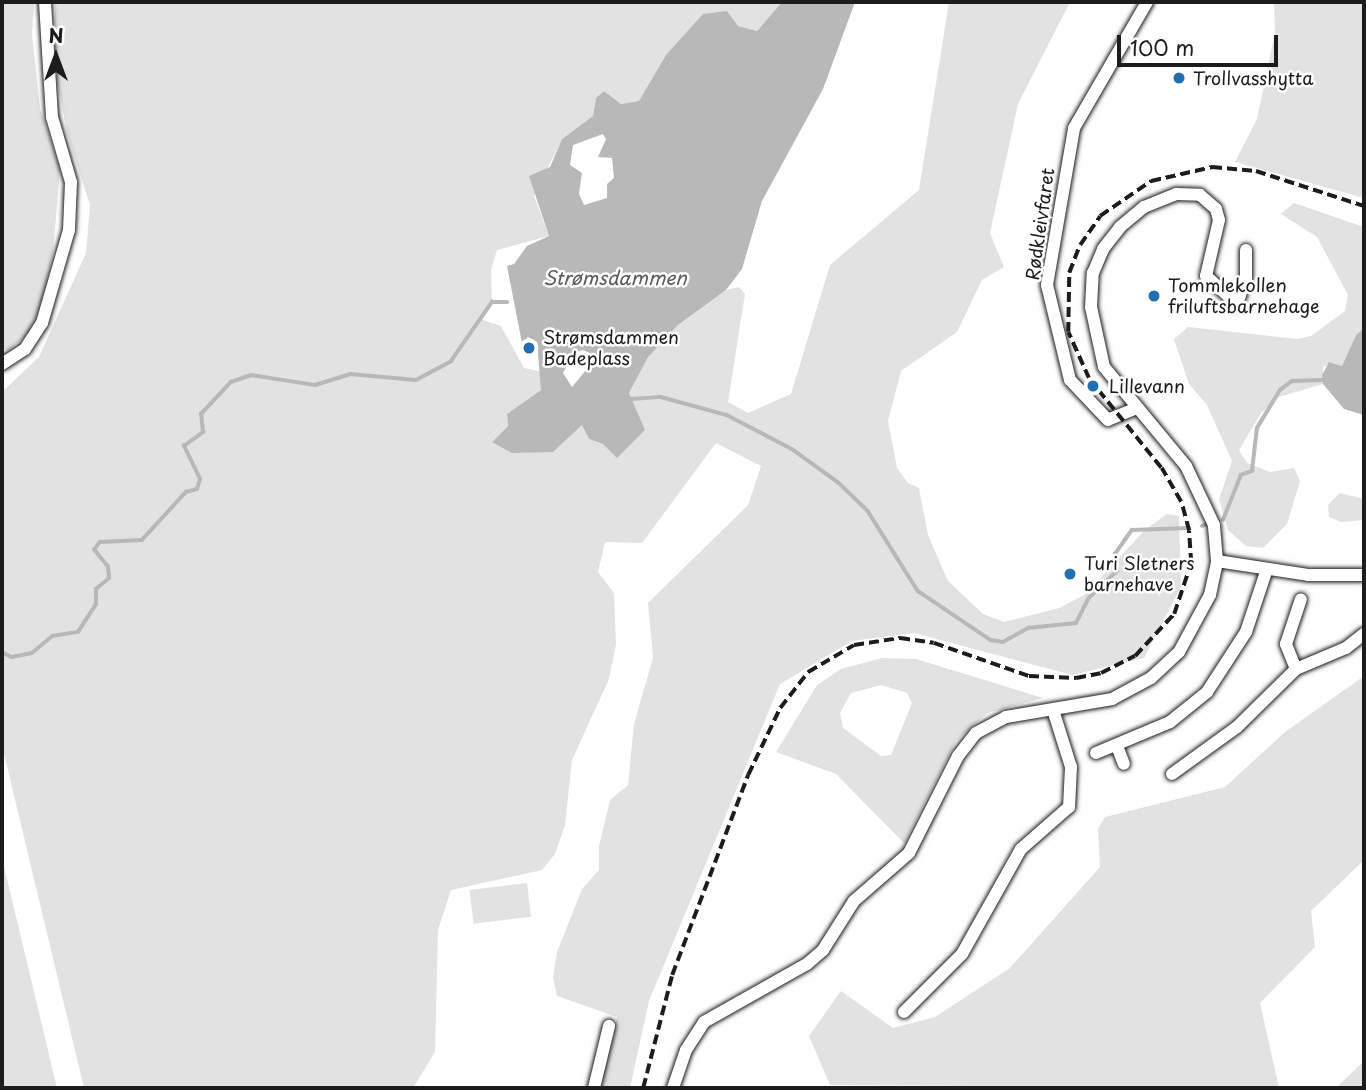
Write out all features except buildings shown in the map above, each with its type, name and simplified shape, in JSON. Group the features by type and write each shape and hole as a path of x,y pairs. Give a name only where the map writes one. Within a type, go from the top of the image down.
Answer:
{"street":[{"path":"2,364 25,349 42,323 56,286 70,220 70,173 49,98 45,2"},
{"name":"Rødkleivfaret","path":"1138,408 1108,421 1070,380 1047,285 1074,128 1147,2"},
{"path":"673,1088 686,1050 704,1022 816,957 854,901 909,853 970,740 995,721 1124,694 1170,662 1205,610 1217,561 1214,525 1199,488 1104,368 1095,331 1091,285 1098,259 1120,227 1155,201 1185,192 1212,204 1219,220 1206,276 1237,304 1246,278 1246,250"},
{"path":"1217,561 1328,577 1364,575"},
{"path":"1096,753 1171,722 1207,692 1247,632 1266,569"},
{"path":"1296,669 1286,644 1301,599"},
{"path":"1172,774 1237,727 1296,669 1346,648 1364,634"},
{"path":"904,1012 962,954 1021,849 1069,807 1071,767 1053,710"},
{"path":"1117,746 1124,764"},
{"path":"594,1088 609,1026"}],"shaded area":[{"path":"2,2 34,2 32,34 40,108 60,169 53,252 42,303 28,334 8,350 2,349"},
{"path":"55,2 782,2 757,31 738,26 650,83 639,101 621,104 604,91 596,98 593,116 562,139 534,196 549,236 497,250 491,270 492,302 480,319 501,326 524,368 542,372 541,390 507,414 508,426 492,442 582,424 589,439 603,444 645,431 629,393 647,357 678,325 726,290 739,287 745,294 728,402 748,413 791,394 830,265 919,190 949,2 1070,2 1018,104 990,233 1004,267 982,280 957,332 901,371 888,421 897,468 908,483 919,488 928,535 948,581 983,614 1004,622 1059,608 1084,595 1146,529 1167,514 1179,516 1181,587 1144,658 1072,675 914,633 852,641 780,684 649,1001 630,1088 598,1088 617,1017 557,996 553,977 557,952 582,889 599,870 599,846 610,800 628,785 634,724 653,658 648,603 748,505 761,466 716,443 642,543 605,542 598,572 614,593 616,644 609,679 572,760 565,825 555,854 542,870 451,890 438,930 435,1052 413,1088 84,1088 2,745 2,392 39,357 86,253 90,205 67,133 55,69"},
{"path":"1274,2 1364,2 1364,198 1235,162 1257,119 1275,33"},
{"path":"1294,203 1364,227 1364,328 1356,335 1342,366 1332,363 1323,367 1323,384 1279,397 1261,413 1239,450 1247,463 1270,472 1294,468 1300,481 1287,524 1263,548 1246,546 1228,530 1219,499 1232,461 1207,405 1189,384 1174,339 1188,327 1297,339 1311,336 1345,311 1348,295 1317,237 1281,214"},
{"path":"1340,493 1364,499 1364,520 1341,522 1329,517 1328,505"},
{"path":"882,658 916,659 1043,698 987,713 956,741 904,843 836,774 776,752 817,685 841,669","holes":["881,685 907,693 912,703 891,755 881,756 843,728 840,713 851,693"]},
{"path":"1364,676 1364,860 1311,911 1315,947 1260,1003 1279,1088 830,1085 809,1036 841,991 893,1028 935,1017 1010,968 1100,867 1098,829 1105,817 1225,787 1285,732"},
{"path":"2,858 57,1088 2,1088"},
{"path":"527,883 531,917 474,924 469,890"},
{"path":"1364,1061 1364,1088 1336,1088"}],"water":[{"name":"Strømsdammen","path":"782,2 855,2 823,89 762,201 742,269 726,290 678,325 648,357 629,393 645,430 617,458 603,444 589,439 582,425 553,452 512,453 492,442 508,426 507,414 541,390 537,342 528,337 522,343 507,266 514,264 527,246 549,236 529,176 550,167 562,139 593,116 596,98 604,91 621,104 639,101 666,55 703,14 727,11 738,26 757,31","holes":["603,134 606,139 598,157 612,158 614,178 607,184 607,198 584,205 579,194 582,173 570,165 573,145","583,350 590,353 592,363 572,387 563,373 574,353"]},
{"path":"1364,328 1364,415 1344,409 1323,384 1322,375 1329,362 1342,366 1356,335"}],"waterway":[{"path":"2,652 12,657 32,653 52,636 78,632 96,604 96,589 109,578 108,567 94,550 100,542 142,540 186,492 197,489 200,479 184,446 203,432 201,414 231,382 251,375 315,385 350,374 416,380 451,361 492,302 507,302"},
{"path":"1223,520 1241,475 1252,471 1257,428 1280,390 1292,381 1322,380"},
{"path":"631,399 661,397 727,415 792,449 838,482 868,511 918,591 991,640 1003,642 1028,628 1076,623 1089,598 1117,571 1115,554 1132,530 1189,528"},
{"path":"1202,526 1207,524"}],"railway":[{"path":"643,1088 672,975 748,775 780,708 808,672 854,645 900,638 934,643 1029,676 1076,678 1101,673 1135,656 1174,614 1191,563 1189,531 1181,502 1161,468 1089,379 1068,332 1069,273 1080,245 1100,216 1151,181 1212,167 1256,171 1364,206"}],"place":[{"name":"Trollvasshytta","path":"1179,78"},
{"name":"Tommlekollen friluftsbarnehage","path":"1154,296"},
{"name":"Strømsdammen Badeplass","path":"529,348"},
{"name":"Lillevann","path":"1093,386"},
{"name":"Turi Sletners barnehave","path":"1070,574"}]}
